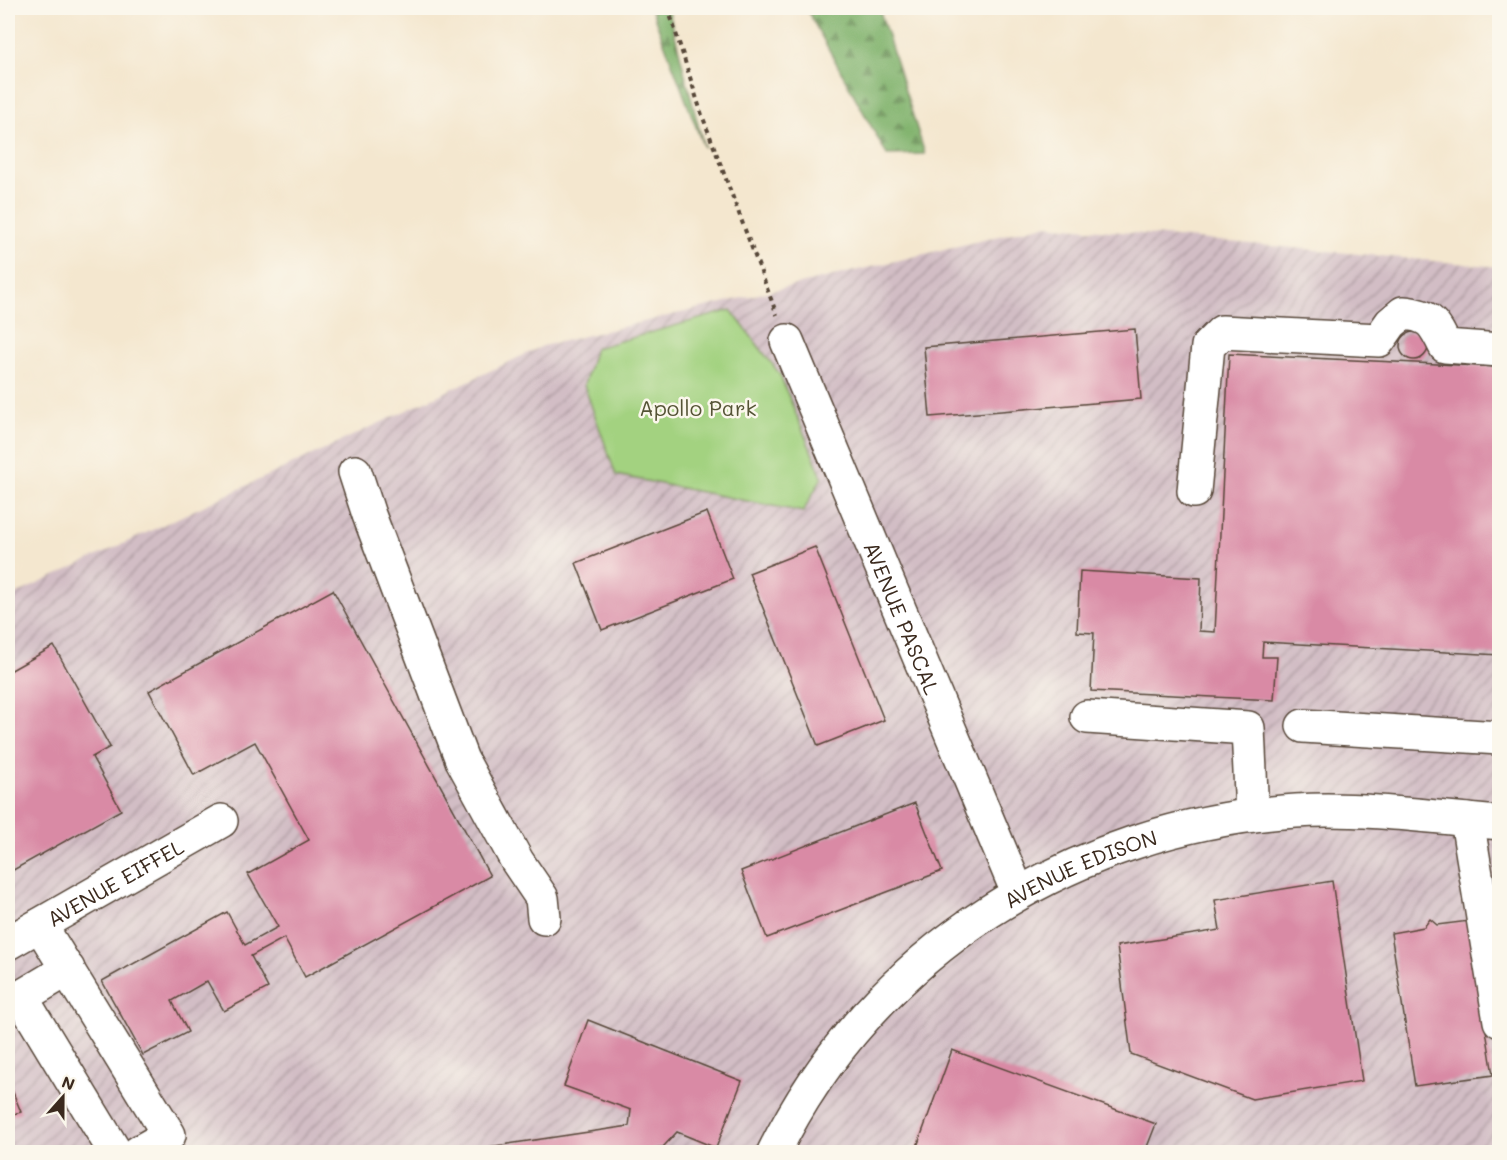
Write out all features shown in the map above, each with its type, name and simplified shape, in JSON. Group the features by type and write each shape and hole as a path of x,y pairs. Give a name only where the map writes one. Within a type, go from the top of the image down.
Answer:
{"street":[{"path":"1194,491 1208,346 1222,332 1379,340 1391,323 1403,313 1420,315 1436,327 1445,346 1500,350"},
{"name":"AVENUE PASCAL","path":"788,341 1018,893"},
{"path":"355,472 369,515 462,760 517,861 542,898 544,918"},
{"path":"1087,717 1248,728 1252,815"},
{"path":"1303,726 1500,738"},
{"name":"AVENUE EDISON","path":"774,1152 785,1130 823,1071 853,1032 887,995 942,945 1018,893 1076,863 1142,838 1197,824 1252,815 1341,810 1500,823"},
{"path":"1467,820 1500,1021"},
{"name":"AVENUE EIFFEL","path":"8,943 221,821"},
{"path":"40,925 169,1135 140,1152"},
{"path":"68,969 21,998 115,1152"}],"path":[{"path":"668,8 702,115 788,341"}],"shaded area":[{"path":"1045,225 1499,267 1499,1152 8,1152 8,598 543,346"}],"green space":[{"path":"651,8 668,8 704,148"},
{"path":"806,8 879,8 925,154 887,155"},
{"name":"Apollo Park","path":"731,310 779,373 822,477 803,512 616,475 584,385 595,348"}],"building":[{"path":"1135,329 1141,399 930,417 924,347"},
{"path":"1414,332 1424,336 1428,346 1424,356 1414,360 1404,356 1400,346 1404,336"},
{"path":"1229,354 1500,367 1500,655 1263,642 1262,657 1277,657 1274,700 1091,691 1094,633 1077,632 1080,571 1201,578 1199,631 1215,632"},
{"path":"707,512 733,579 602,630 576,563"},
{"path":"815,547 884,720 818,746 749,573"},
{"path":"333,590 490,876 305,977 284,938 251,956 268,988 224,1011 207,981 172,1001 188,1032 143,1055 102,981 227,912 245,945 278,927 248,874 309,840 255,742 194,775 149,691"},
{"path":"54,646 110,747 92,757 121,810 8,873 8,672"},
{"path":"915,803 942,871 767,938 741,871"},
{"path":"1332,881 1362,1081 1252,1099 1131,1054 1117,946 1220,930 1215,900"},
{"path":"1430,919 1437,925 1469,921 1493,1075 1415,1086 1391,933 1424,927"},
{"path":"588,1020 742,1081 716,1148 677,1132 663,1147 653,1148 654,1152 454,1152 629,1126 631,1110 564,1086"},
{"path":"952,1050 1156,1124 1145,1152 915,1152"},
{"path":"8,1080 21,1112 8,1116"}]}
